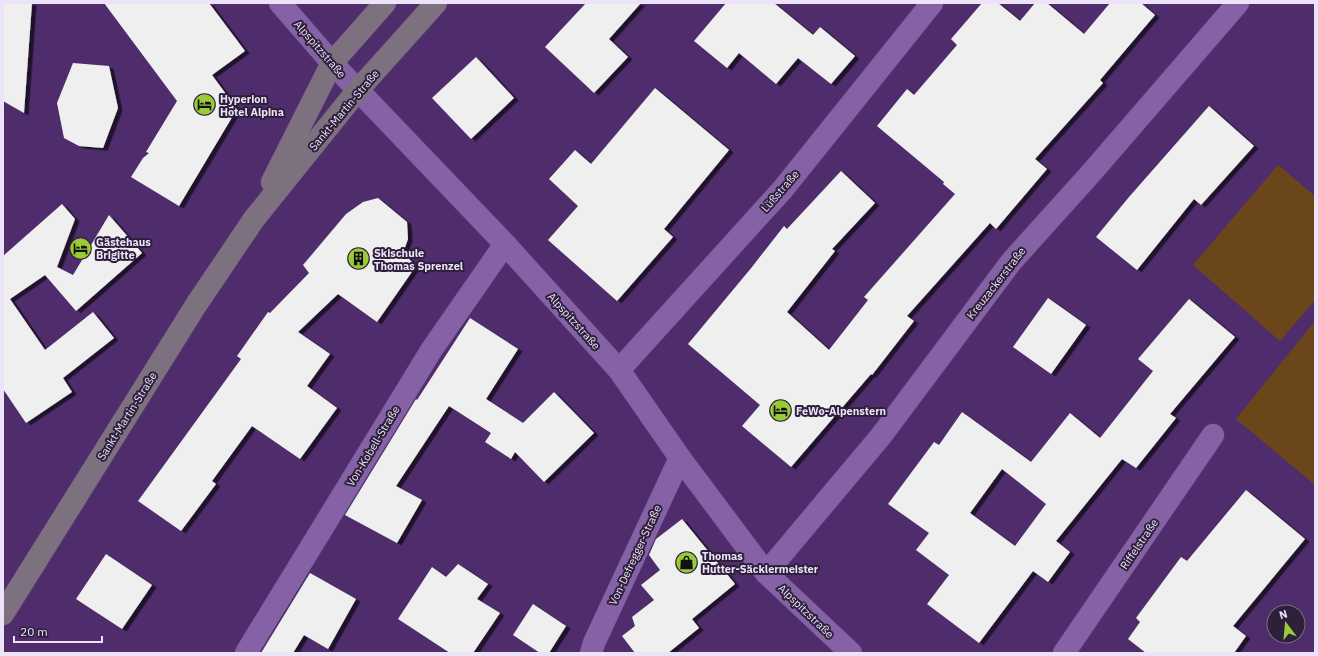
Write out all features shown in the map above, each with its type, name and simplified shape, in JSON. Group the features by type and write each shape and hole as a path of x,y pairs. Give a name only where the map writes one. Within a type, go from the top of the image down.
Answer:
{"main road":[{"name":"Sankt-Martin-Straße","path":"254,219 332,63 385,3"},
{"name":"Sankt-Martin-Straße","path":"3,614 184,325 254,219 357,91 436,3"}],"street":[{"name":"Alpspitzstraße","path":"280,3 357,91 505,244 619,370 680,458 766,572 851,653"},
{"name":"Lüßstraße","path":"619,370 783,189 932,3"},
{"name":"Kreuzackerstraße","path":"766,572 881,436 1011,262 1092,172 1238,3"},
{"name":"Von-Kobell-Straße","path":"246,653 432,349 505,244"},
{"name":"Riffelstraße","path":"1064,653 1213,435"},
{"name":"Von-Defregger-Straße","path":"591,653 594,643 680,458"}],"shaded area":[{"path":"1278,165 1315,196 1315,300 1280,341 1193,265"},
{"path":"1315,321 1315,485 1236,419"}],"building":[{"path":"3,3 32,3 24,113 3,101"},
{"name":"Hyperion Hotel Alpina","path":"104,3 209,3 245,51 212,75 237,109 179,206 131,177 143,158 149,153 146,152 177,101"},
{"path":"586,3 641,3 609,39 628,57 594,93 545,47"},
{"path":"726,3 774,3 813,35 820,27 855,56 831,84 798,58 776,84 739,53 727,68 694,41"},
{"path":"982,3 998,3 1020,21 1035,3 1047,3 1084,34 1110,3 1141,3 1155,15 1100,80 1103,83 1035,159 1047,169 996,229 990,223 907,316 914,321 872,375 871,374 791,467 742,426 760,405 688,344 784,226 787,229 841,171 875,203 832,249 835,251 787,312 829,350 868,300 864,297 955,194 943,184 944,182 877,126 907,89 914,95 957,45 951,39"},
{"path":"476,57 514,98 471,139 432,98"},
{"path":"73,63 109,66 118,108 103,148 79,146 64,138 57,103"},
{"path":"655,88 729,150 664,229 673,237 617,301 548,240 578,206 549,179 575,150 591,164"},
{"path":"1209,106 1254,146 1201,205 1194,199 1137,270 1096,237"},
{"path":"378,198 407,222 408,239 403,253 416,266 377,322 338,294 298,332 330,354 307,386 337,408 300,459 252,426 212,481 216,484 181,531 138,501 241,359 237,356 268,312 270,313 309,273 303,265 346,214 363,202"},
{"path":"62,204 75,219 57,267 73,275 109,215 142,253 76,311 45,275 10,299 45,350 93,312 114,338 63,378 72,392 26,423 3,389 3,256"},
{"path":"1048,298 1086,325 1051,374 1013,347"},
{"path":"1189,299 1235,337 1170,414 1176,418 1136,468 1122,459 1056,541 1070,552 1048,582 1033,571 979,643 927,604 949,575 916,550 929,533 888,504 934,442 939,445 962,412 1031,462 1070,413 1100,438 1153,371 1138,359","holes":["1002,469 1046,504 1015,546 970,513"]},
{"path":"470,318 518,349 486,399 523,423 554,392 594,433 544,482 515,452 511,459 485,442 491,433 449,406 396,486 422,500 397,543 345,515 416,399 417,400"},
{"path":"1246,490 1305,539 1233,626 1246,636 1234,653 1146,653 1128,639 1140,622 1136,618 1181,557 1187,561"},
{"path":"682,519 735,584 692,619 699,628 668,653 635,653 622,636 635,626 632,617 654,600 641,585 660,570 649,555 656,539"},
{"path":"106,554 152,585 122,629 76,599"},
{"path":"458,564 488,584 477,599 500,613 473,653 450,653 398,619 432,567 446,577"},
{"path":"310,573 356,599 328,649 304,635 293,653 261,653"},
{"path":"533,604 566,626 549,653 540,653 513,635"}],"place":[{"name":"Hyperion Hotel Alpina","path":"204,105"},
{"name":"Gästehaus Brigitte","path":"80,248"},
{"name":"Skischule Thomas Sprenzel","path":"358,259"},
{"name":"FeWo-Alpenstern","path":"781,411"},
{"name":"Thomas Hutter-Säcklermeister","path":"686,562"}]}
